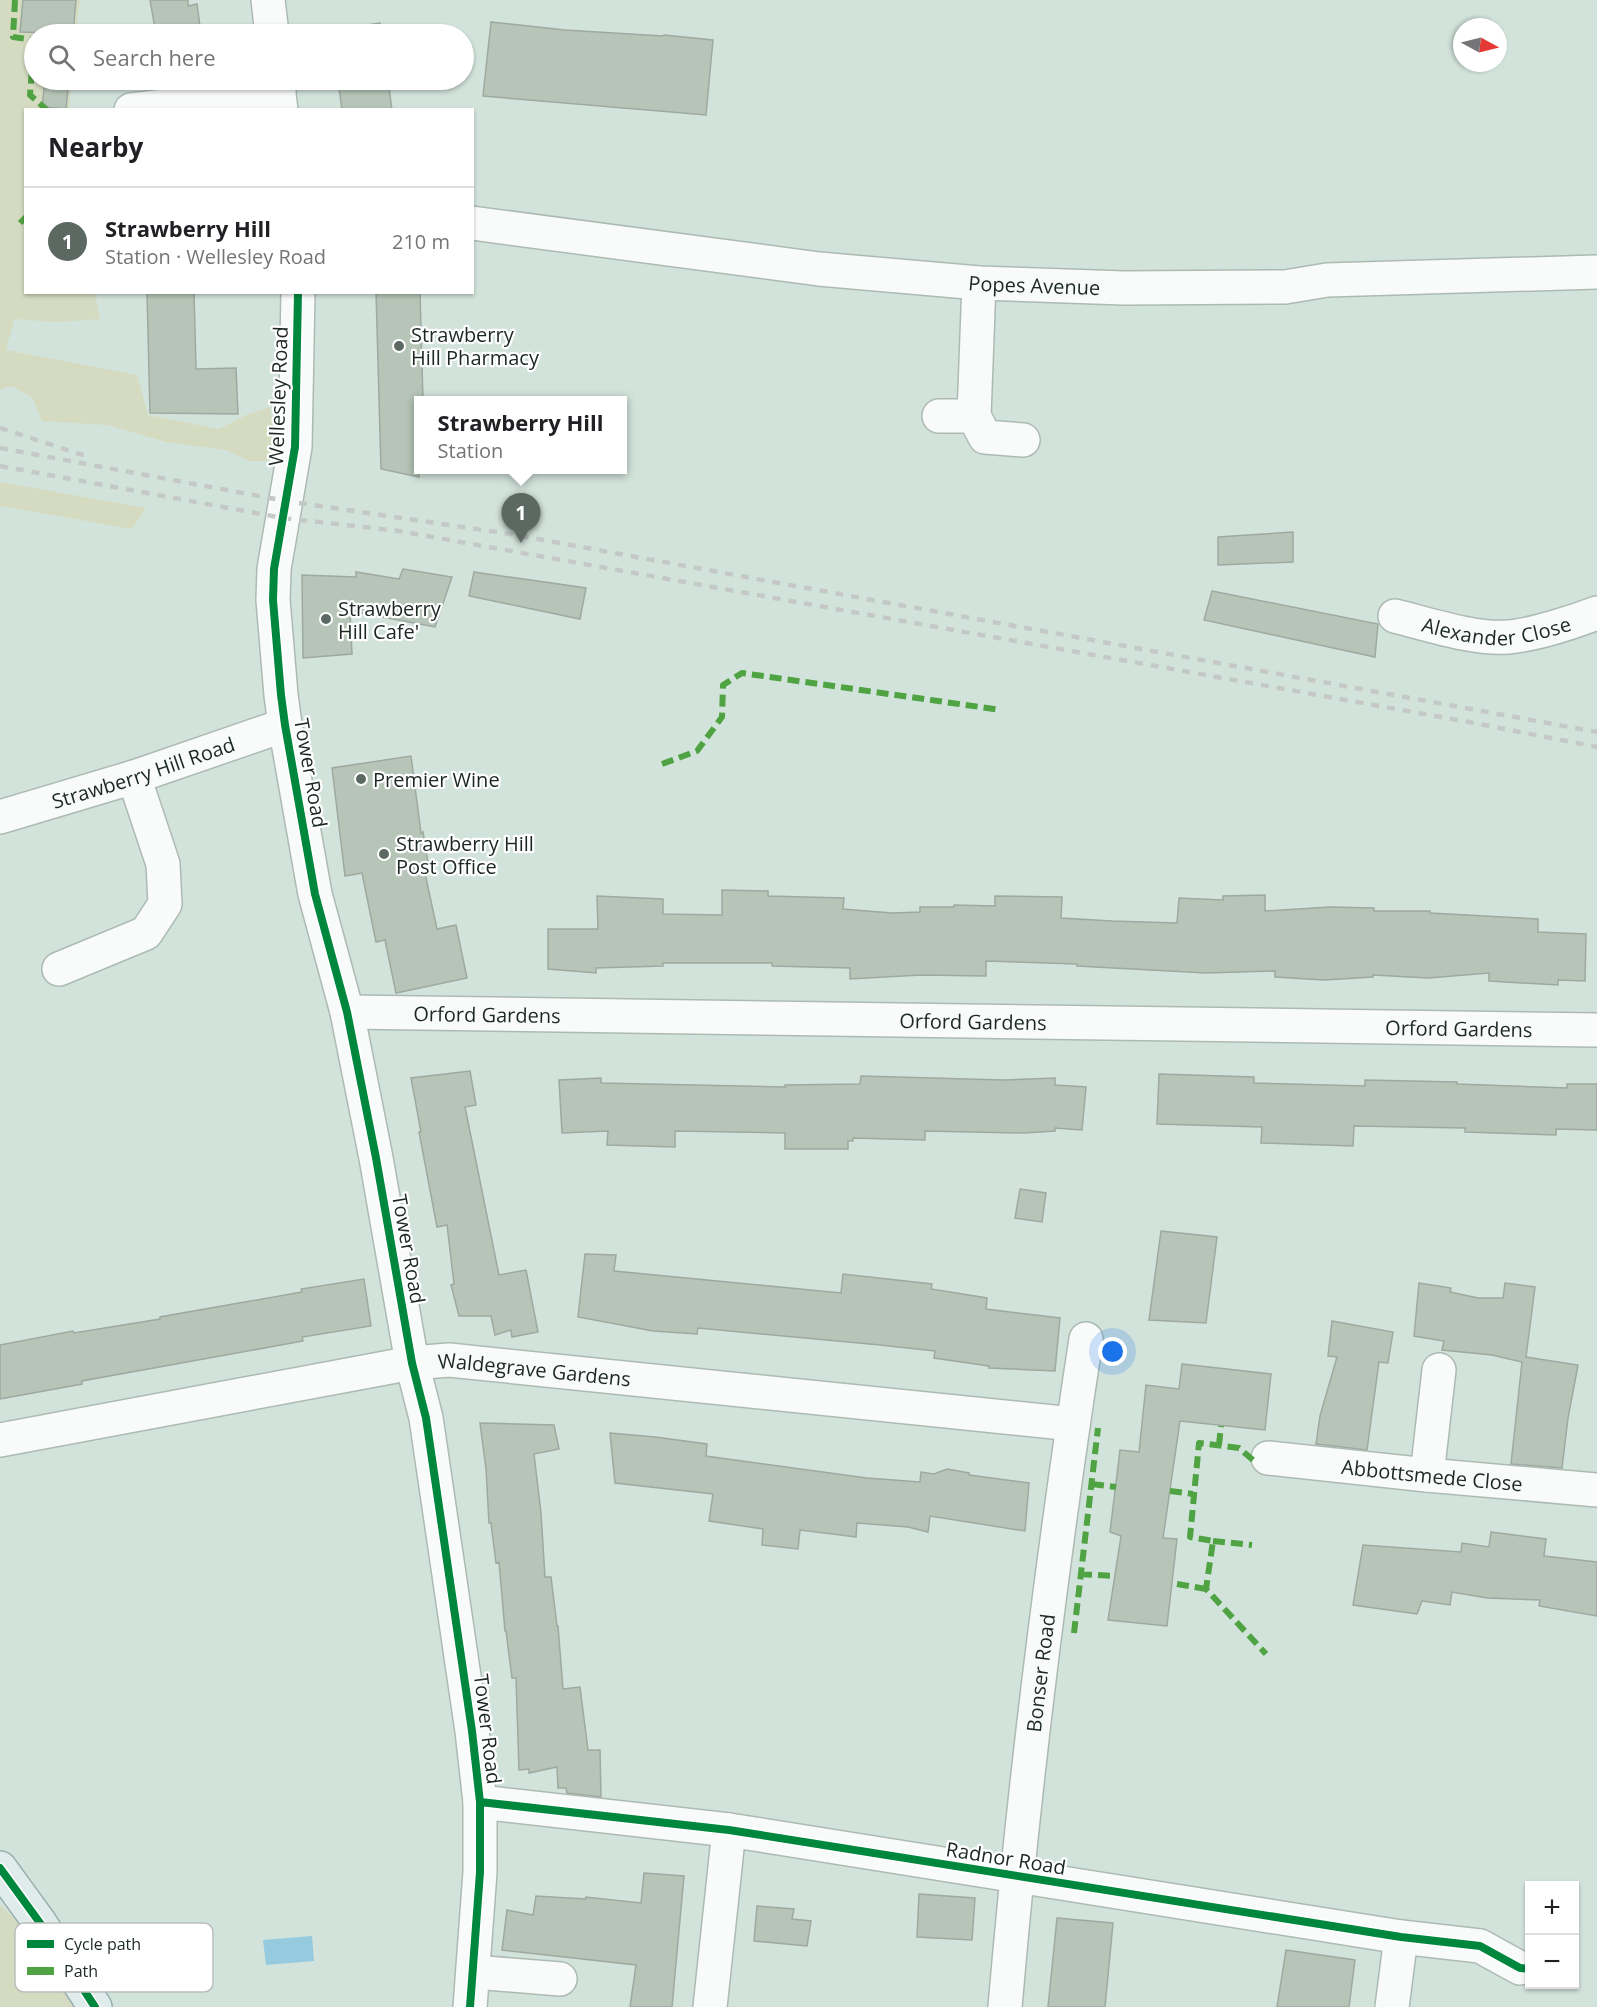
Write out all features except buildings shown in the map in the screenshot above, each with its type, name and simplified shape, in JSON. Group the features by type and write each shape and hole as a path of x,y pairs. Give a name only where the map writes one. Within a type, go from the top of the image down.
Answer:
{"main road":[{"path":"0,1868 40,1923"},
{"path":"85,1992 95,2007"}],"street":[{"path":"268,0 271,24"},
{"path":"150,108 279,94"},
{"name":"Popes Avenue","path":"474,224 819,269 979,283 1124,288 1285,287 1328,280 1597,272"},
{"path":"979,283 974,416 985,437 1023,440"},
{"name":"Wellesley Road","path":"286,501 295,447 298,294"},
{"path":"939,416 974,416"},
{"name":"Tower Road","path":"286,501 274,569 273,600 285,725 315,894 347,1012 376,1158 412,1363 426,1418 472,1731 480,1802 480,1872 470,2007"},
{"name":"Alexander Close","path":"1395,616 1481,636 1508,637 1553,627 1597,613"},
{"name":"Strawberry Hill Road","path":"0,816 134,777 285,725"},
{"path":"59,969 146,933 165,904 163,864 134,777"},
{"name":"Orford Gardens","path":"347,1012 1597,1030"},
{"name":"Bonser Road","path":"1005,2007 1016,1876 1045,1630 1086,1339"},
{"name":"Waldegrave Gardens","path":"0,1440 412,1363 449,1360 1073,1424"},
{"path":"1427,1475 1439,1370"},
{"name":"Abbottsmede Close","path":"1268,1458 1597,1490"},
{"name":"Radnor Road","path":"480,1802 729,1830 1401,1937 1480,1946 1520,1968"},
{"path":"710,2007 729,1830"},
{"path":"1392,2007 1401,1937"},
{"path":"474,1972 560,1979"}],"green space":[{"path":"0,0 80,0 77,24 24,24 24,90 71,90 69,108 24,108 24,294 95,294 100,319 56,322 14,319 6,350 137,375 148,415 219,429 246,415 270,407 274,434 268,461 249,461 226,450 166,442 108,425 42,421 32,397 11,386 0,390"},
{"path":"0,482 146,508 132,529 0,506"},
{"path":"0,1905 19,1923 15,1923 15,1992 64,1992 74,2007 0,2007"}],"water":[{"path":"312,1936 314,1961 266,1965 263,1940"}],"railway":[{"path":"0,428 89,457"},
{"path":"0,448 286,501 510,534 1597,732"},
{"path":"0,466 283,518 399,531 1469,722 1597,747"}],"marked path":[{"path":"15,0 13,37 24,39"},
{"path":"30,90 30,95 45,108"},
{"path":"20,223 24,219"},
{"path":"662,764 697,751 722,717 723,685 742,673 1001,710"},
{"path":"1219,1445 1221,1426"},
{"path":"1074,1633 1098,1428"},
{"path":"1253,1460 1239,1448 1199,1443 1190,1537 1213,1541 1206,1589 1266,1654"},
{"path":"1092,1484 1116,1487"},
{"path":"1170,1491 1193,1494"},
{"path":"1213,1541 1252,1545"},
{"path":"1080,1574 1115,1576"},
{"path":"1177,1584 1206,1589"}],"cycle path":[{"path":"298,294 295,447 274,569 273,600 281,695 315,894 347,1012 376,1158 412,1363 426,1418 472,1731 480,1802 480,1872 470,2007"},
{"path":"480,1802 729,1830 1401,1937 1480,1946 1525,1968"},
{"path":"0,1868 40,1923"},
{"path":"85,1992 95,2007"}],"place":[{"name":"Strawberry Hill Pharmacy","path":"399,346"},
{"name":"Strawberry Hill","path":"521,543"},
{"name":"Strawberry Hill Cafe'","path":"326,619"},
{"name":"Premier Wine","path":"361,779"},
{"name":"Strawberry Hill Post Office","path":"384,854"}]}
